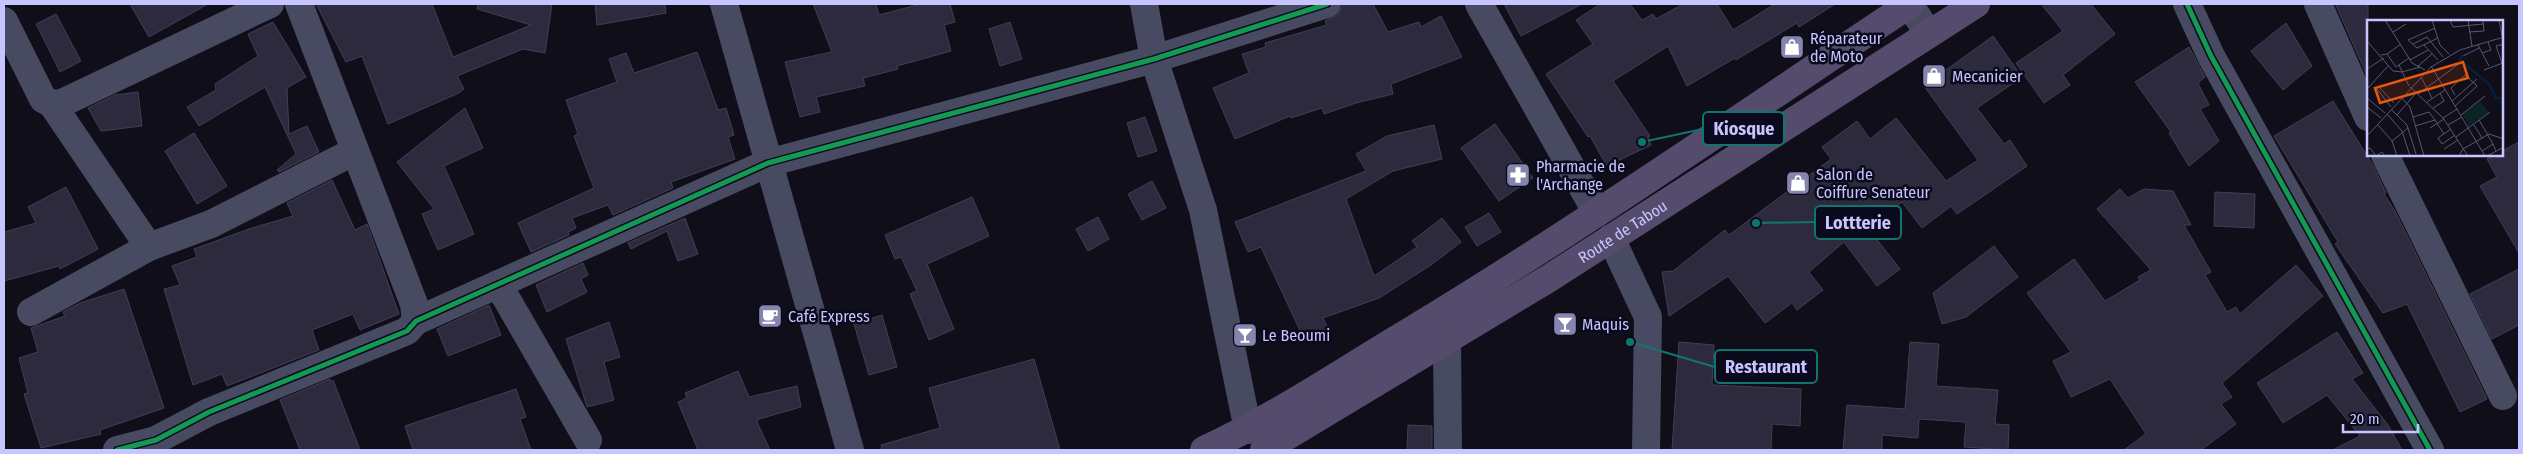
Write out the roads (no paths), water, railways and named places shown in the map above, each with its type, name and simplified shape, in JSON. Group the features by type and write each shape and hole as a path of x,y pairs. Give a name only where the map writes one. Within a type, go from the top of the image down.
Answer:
{"main road":[{"name":"Route de Tabou","path":"1256,440 1454,304 1597,213 1909,4"},
{"name":"Route de Tabou","path":"1204,450 1256,440 1447,340 1611,238 1976,4"}],"street":[{"path":"52,104 62,103 270,4"},
{"path":"299,4 414,304 416,321"},
{"path":"724,4 850,450"},
{"path":"1144,4 1154,59 1203,210 1256,440"},
{"path":"117,450 156,440 209,412 407,332 416,321 768,163 1154,59 1327,4"},
{"path":"1909,4 1929,34"},
{"path":"2187,4 2211,56 2430,450"},
{"path":"2318,4 2367,115"},
{"path":"1482,5 1597,213"},
{"path":"4,21 43,99 52,104 149,247"},
{"path":"31,312 149,247 211,224 355,152"},
{"path":"2385,156 2503,396"},
{"path":"1611,238 1648,317 1646,450"},
{"path":"498,284 588,440"},
{"path":"1447,340 1448,450"}],"place":[{"name":"Réparateur de Moto","path":"1792,47"},
{"name":"Mecanicier","path":"1934,76"},
{"name":"Kiosque","path":"1642,142"},
{"name":"Pharmacie de l'Archange","path":"1518,175"},
{"name":"Salon de Coiffure Senateur","path":"1798,183"},
{"name":"Lottterie","path":"1756,223"},
{"name":"Café Express","path":"770,316"},
{"name":"Maquis","path":"1565,324"},
{"name":"Le Beoumi","path":"1245,335"},
{"name":"Restaurant","path":"1630,342"}]}
